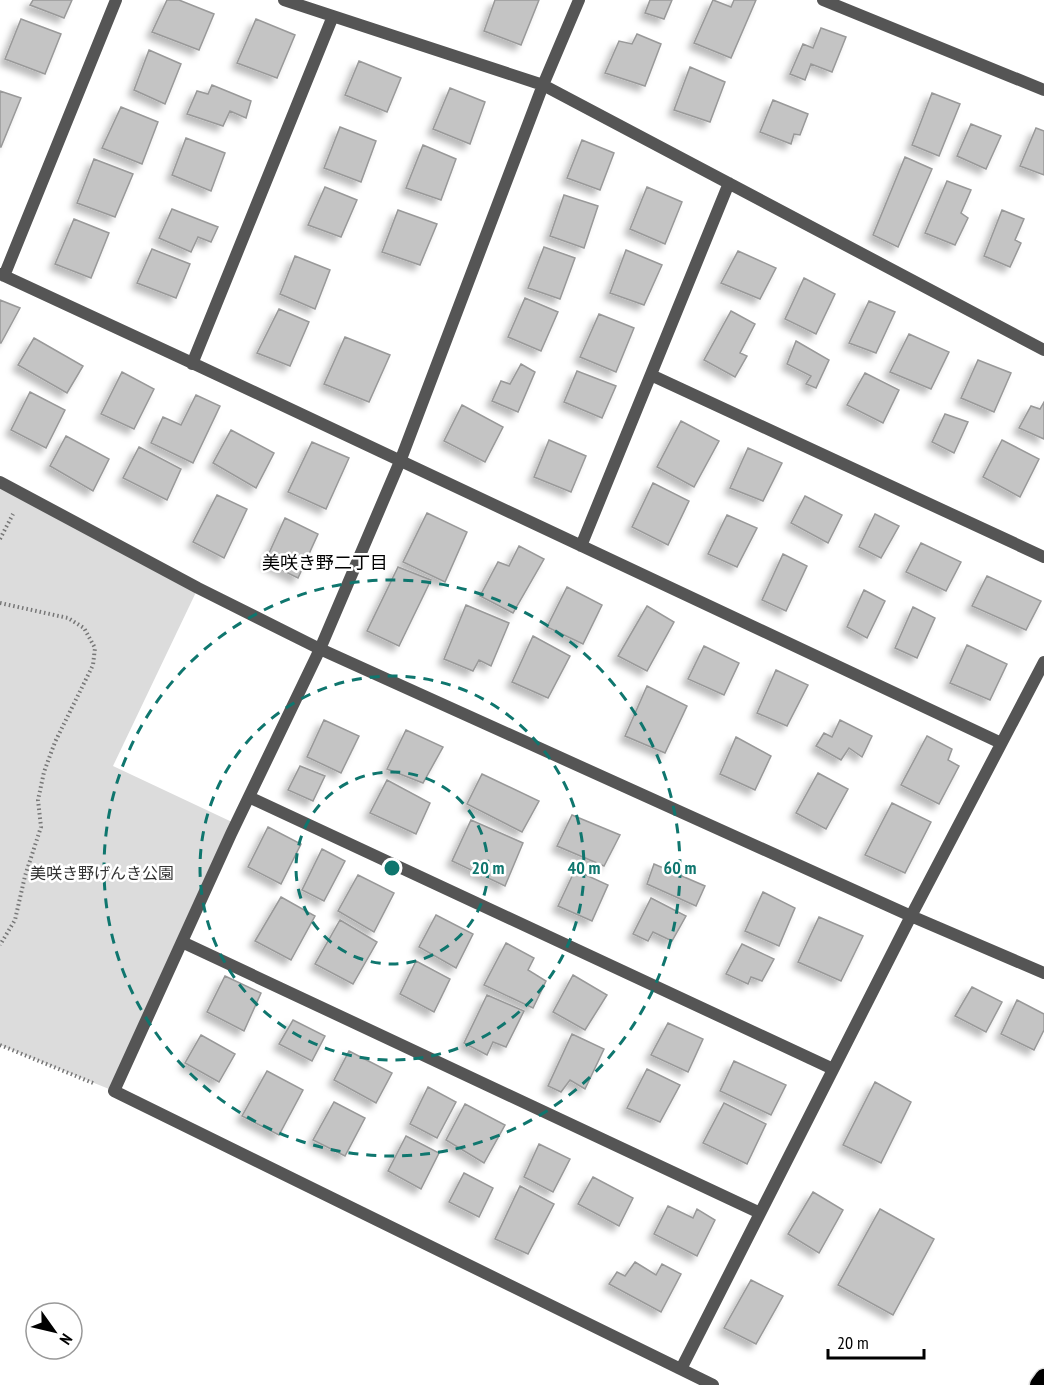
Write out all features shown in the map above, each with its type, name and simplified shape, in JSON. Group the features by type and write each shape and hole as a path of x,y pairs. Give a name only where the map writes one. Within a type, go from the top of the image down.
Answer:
{"highway":[{"path":"1040,1385 1044,1378"}],"street":[{"path":"116,0 2,275 401,459 1002,743"},
{"path":"284,0 543,85 1044,350"},
{"path":"579,0 543,85 401,459 320,649 249,797 114,1091 713,1385"},
{"path":"823,0 1044,90"},
{"path":"192,364 333,16"},
{"path":"581,546 729,183"},
{"path":"651,375 1044,557"},
{"path":"0,482 198,588 320,649 911,916 1044,973"},
{"path":"681,1369 911,916 1044,662"},
{"path":"249,797 833,1069"},
{"path":"182,942 760,1213"}],"path":[{"path":"0,603 68,618 84,628 95,648 93,665 55,742 44,772 38,800 41,827 25,876 15,920 0,945"},
{"path":"0,1045 114,1091"}],"green space":[{"name":"美咲き野げんき公園","path":"0,482 198,588 113,766 232,822 114,1091 0,1045"}],"building":[{"path":"33,0 72,0 64,18 30,5"},
{"path":"167,0 179,0 214,14 199,50 152,32"},
{"path":"495,0 539,0 521,45 484,31"},
{"path":"650,0 672,0 664,19 645,13"},
{"path":"713,0 731,7 734,0 756,0 731,58 694,43"},
{"path":"21,19 61,34 45,74 5,59"},
{"path":"256,19 295,35 277,78 237,63"},
{"path":"821,28 846,37 832,72 811,64 805,80 790,74 803,44 813,48"},
{"path":"637,34 661,44 645,86 605,73 619,41 632,44"},
{"path":"149,50 181,64 165,104 134,90"},
{"path":"359,61 401,78 387,112 345,95"},
{"path":"690,67 725,82 710,122 674,110"},
{"path":"212,85 251,101 246,118 230,111 223,126 187,114 197,91 208,94"},
{"path":"450,88 485,102 470,144 433,129"},
{"path":"0,91 21,98 1,147 0,147"},
{"path":"932,93 960,104 939,156 912,145"},
{"path":"773,100 808,114 800,135 794,134 791,144 760,132"},
{"path":"121,107 158,122 142,164 102,148"},
{"path":"971,124 1001,136 986,169 957,156"},
{"path":"340,127 376,141 361,182 324,168"},
{"path":"1036,128 1044,131 1044,175 1020,166"},
{"path":"186,138 225,153 211,191 172,175"},
{"path":"582,140 614,153 600,190 567,178"},
{"path":"423,145 456,159 441,200 406,188"},
{"path":"905,157 932,169 898,247 873,235"},
{"path":"94,159 133,174 115,217 77,203"},
{"path":"947,181 971,190 961,213 968,218 955,245 925,233"},
{"path":"325,187 357,200 341,237 308,225"},
{"path":"647,187 682,202 665,244 630,229"},
{"path":"564,195 598,206 584,248 550,236"},
{"path":"172,209 218,227 211,242 198,237 191,252 159,238"},
{"path":"398,210 437,224 420,265 382,252"},
{"path":"1002,210 1024,219 1015,240 1021,243 1010,267 984,256"},
{"path":"74,219 109,233 91,278 55,264"},
{"path":"544,247 575,258 560,299 528,288"},
{"path":"152,249 190,264 176,298 137,283"},
{"path":"626,250 662,265 644,305 610,293"},
{"path":"738,251 776,268 760,299 721,283"},
{"path":"295,256 330,270 315,309 280,294"},
{"path":"804,278 835,294 816,334 785,319"},
{"path":"525,298 558,312 541,351 508,337"},
{"path":"0,300 20,308 1,343 0,343"},
{"path":"869,301 895,312 876,353 849,343"},
{"path":"279,309 309,322 290,366 257,353"},
{"path":"731,311 755,324 740,353 747,356 735,377 704,360"},
{"path":"599,314 634,328 616,372 580,357"},
{"path":"909,334 949,352 931,389 890,372"},
{"path":"345,337 390,355 369,402 324,384"},
{"path":"34,338 83,366 67,393 18,365"},
{"path":"796,341 829,360 816,388 806,384 811,376 787,364"},
{"path":"978,360 1011,373 994,412 961,398"},
{"path":"521,364 535,372 518,412 492,401 501,381 510,384"},
{"path":"577,371 616,386 602,418 564,402"},
{"path":"122,372 154,389 134,429 101,414"},
{"path":"865,373 899,390 883,423 847,405"},
{"path":"30,392 65,410 46,448 11,430"},
{"path":"196,395 220,406 193,463 151,443 163,417 181,425"},
{"path":"1044,402 1044,439 1019,428 1031,406 1040,409"},
{"path":"462,405 503,427 485,462 444,441"},
{"path":"945,414 968,422 954,453 932,442"},
{"path":"681,421 719,441 694,487 657,467"},
{"path":"231,430 274,453 256,488 213,463"},
{"path":"66,436 109,459 93,491 50,466"},
{"path":"549,440 586,456 571,492 534,477"},
{"path":"1002,440 1039,459 1020,497 983,477"},
{"path":"312,442 349,458 326,509 288,492"},
{"path":"139,447 181,469 167,500 123,478"},
{"path":"748,448 782,463 763,501 730,488"},
{"path":"653,483 689,501 668,545 632,527"},
{"path":"217,495 247,509 224,558 193,542"},
{"path":"805,496 842,515 828,543 791,523"},
{"path":"427,513 467,532 445,582 403,562"},
{"path":"875,514 899,526 881,558 859,547"},
{"path":"727,515 757,528 737,567 708,554"},
{"path":"285,518 318,534 298,578 265,562"},
{"path":"921,543 961,562 946,591 906,572"},
{"path":"519,546 544,559 513,613 480,596 498,562 509,566"},
{"path":"783,554 807,566 786,611 762,600"},
{"path":"398,567 431,580 399,646 367,631"},
{"path":"987,576 1041,601 1026,630 972,606"},
{"path":"567,587 602,605 583,644 547,627"},
{"path":"864,590 885,601 867,638 847,627"},
{"path":"466,605 509,623 491,666 479,660 473,671 444,659"},
{"path":"647,606 674,622 647,671 618,656"},
{"path":"913,607 935,618 917,658 895,648"},
{"path":"533,636 570,656 548,698 512,682"},
{"path":"967,645 1007,664 990,700 950,683"},
{"path":"704,646 739,663 724,695 688,679"},
{"path":"776,670 808,685 787,726 757,713"},
{"path":"647,686 687,706 665,753 625,736"},
{"path":"324,720 359,736 341,773 307,757"},
{"path":"840,720 872,736 862,757 849,748 841,760 816,746 824,733 832,737"},
{"path":"406,730 443,747 423,783 387,769"},
{"path":"927,736 952,749 948,760 959,766 939,804 901,785"},
{"path":"736,737 771,756 755,790 720,774"},
{"path":"300,766 325,776 313,801 288,790"},
{"path":"818,773 848,789 826,829 796,813"},
{"path":"482,774 539,801 522,832 467,804"},
{"path":"387,780 430,803 416,834 370,813"},
{"path":"892,803 931,822 905,873 865,855"},
{"path":"572,815 620,835 604,866 557,846"},
{"path":"471,820 523,843 505,886 452,861"},
{"path":"268,827 301,844 281,884 248,867"},
{"path":"322,849 345,861 324,901 302,890"},
{"path":"654,864 705,886 696,906 647,884"},
{"path":"575,870 608,885 592,921 558,906"},
{"path":"358,875 394,893 374,932 338,911"},
{"path":"763,892 795,908 779,946 745,931"},
{"path":"281,897 315,916 291,960 255,941"},
{"path":"651,898 686,916 672,941 653,932 648,941 633,934"},
{"path":"436,915 473,934 456,968 419,947"},
{"path":"819,917 863,936 841,981 798,962"},
{"path":"340,920 377,942 353,984 315,964"},
{"path":"506,943 534,958 528,970 546,981 533,1008 484,985"},
{"path":"742,944 774,959 762,981 751,977 748,984 726,974"},
{"path":"416,961 450,979 434,1012 400,994"},
{"path":"573,975 607,995 585,1030 553,1012"},
{"path":"225,976 261,993 244,1031 207,1012"},
{"path":"972,987 1002,1002 986,1032 955,1016"},
{"path":"487,995 524,1011 506,1047 493,1042 487,1055 464,1043"},
{"path":"1017,1000 1044,1014 1044,1030 1034,1050 1001,1034"},
{"path":"293,1020 325,1036 312,1061 279,1044"},
{"path":"668,1023 703,1039 688,1072 651,1055"},
{"path":"572,1034 604,1049 585,1089 570,1080 561,1092 548,1086"},
{"path":"201,1035 235,1054 219,1082 185,1063"},
{"path":"349,1051 392,1073 376,1103 334,1080"},
{"path":"734,1061 786,1085 771,1115 720,1091"},
{"path":"647,1069 680,1085 660,1122 627,1108"},
{"path":"267,1071 303,1090 279,1135 242,1116"},
{"path":"875,1082 911,1102 881,1163 843,1145"},
{"path":"428,1087 456,1102 437,1138 410,1124"},
{"path":"334,1102 365,1118 345,1156 313,1140"},
{"path":"724,1103 766,1124 747,1164 703,1143"},
{"path":"465,1104 505,1125 484,1163 446,1140"},
{"path":"406,1136 439,1153 421,1189 388,1171"},
{"path":"539,1144 570,1159 553,1192 524,1177"},
{"path":"464,1173 493,1188 479,1217 449,1202"},
{"path":"593,1177 633,1198 619,1226 578,1204"},
{"path":"520,1186 554,1204 528,1254 495,1239"},
{"path":"813,1192 843,1210 819,1253 788,1234"},
{"path":"668,1206 693,1218 697,1209 715,1220 697,1256 654,1234"},
{"path":"880,1209 934,1239 893,1315 838,1285"},
{"path":"635,1262 656,1275 662,1264 681,1274 661,1312 609,1284 617,1272 625,1276"},
{"path":"751,1280 783,1296 756,1344 724,1328"}],"district":[{"name":"美咲き野二丁目","path":"325,562"}]}
